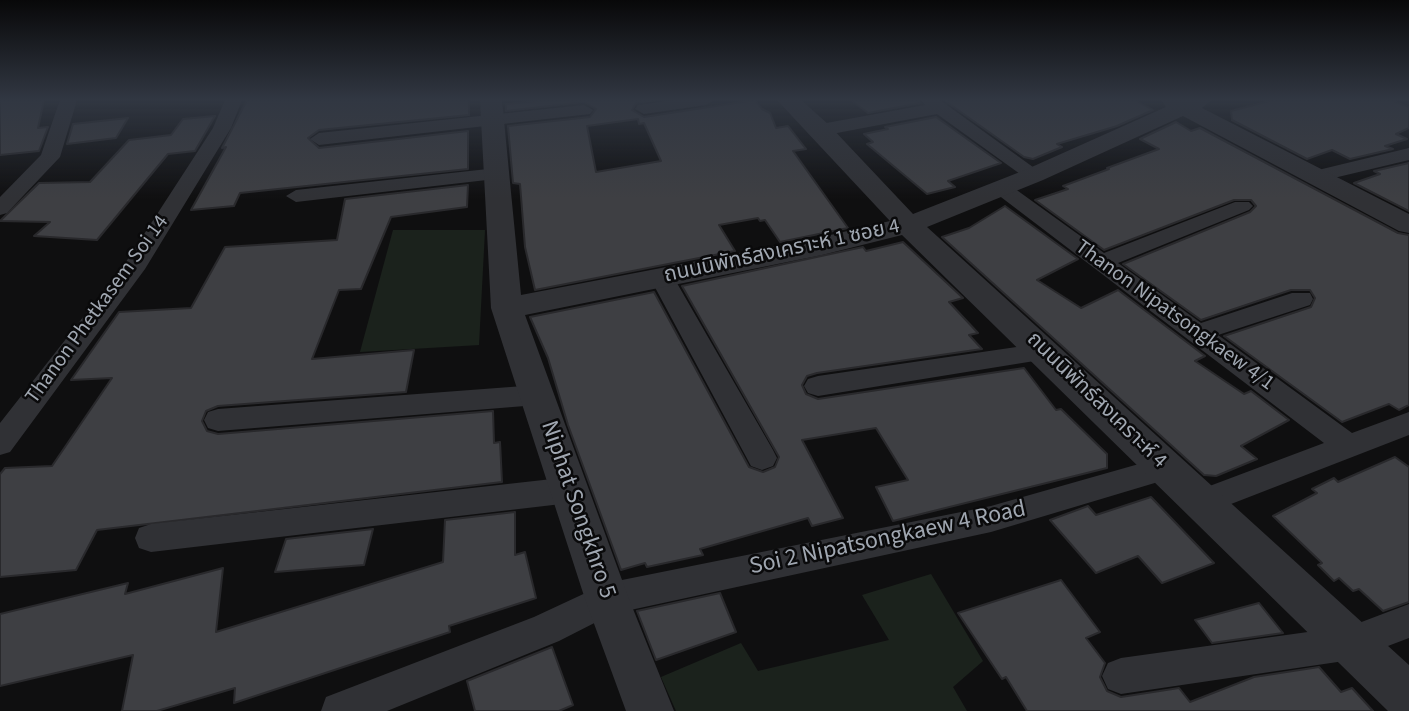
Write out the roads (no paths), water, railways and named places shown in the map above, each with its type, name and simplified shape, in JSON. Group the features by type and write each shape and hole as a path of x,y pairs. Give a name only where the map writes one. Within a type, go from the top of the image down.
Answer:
{"street":[{"path":"0,209 50,157 58,133"},
{"name":"Thanon Phetkasem Soi 14","path":"0,444 133,269 219,133"},
{"path":"319,139 354,133"},
{"name":"Niphat Songkhro 5","path":"494,133 507,308 607,599 650,711"},
{"name":"ถนนนิพัทธ์สงเคราะห์ 4","path":"824,133 908,225 1409,698"},
{"path":"975,133 1034,175"},
{"name":"ถนนนิพัทธ์สงเคราะห์ 1 ซอย 4","path":"507,308 822,246 908,225 1034,175 1120,133"},
{"path":"1240,133 1409,225"},
{"path":"1317,176 1409,154"},
{"path":"296,196 497,174"},
{"name":"Thanon Nipatsongkaew 4/1","path":"1000,187 1348,445"},
{"path":"1101,262 1242,206"},
{"path":"662,278 762,458"},
{"path":"1198,333 1301,299"},
{"path":"818,386 1044,352"},
{"path":"218,420 537,395"},
{"path":"1202,502 1409,423"},
{"name":"Soi 2 Nipatsongkaew 4 Road","path":"340,711 546,629 607,599 991,519 1167,468"},
{"path":"151,538 570,490"},
{"path":"1121,676 1351,643 1409,621"}]}
